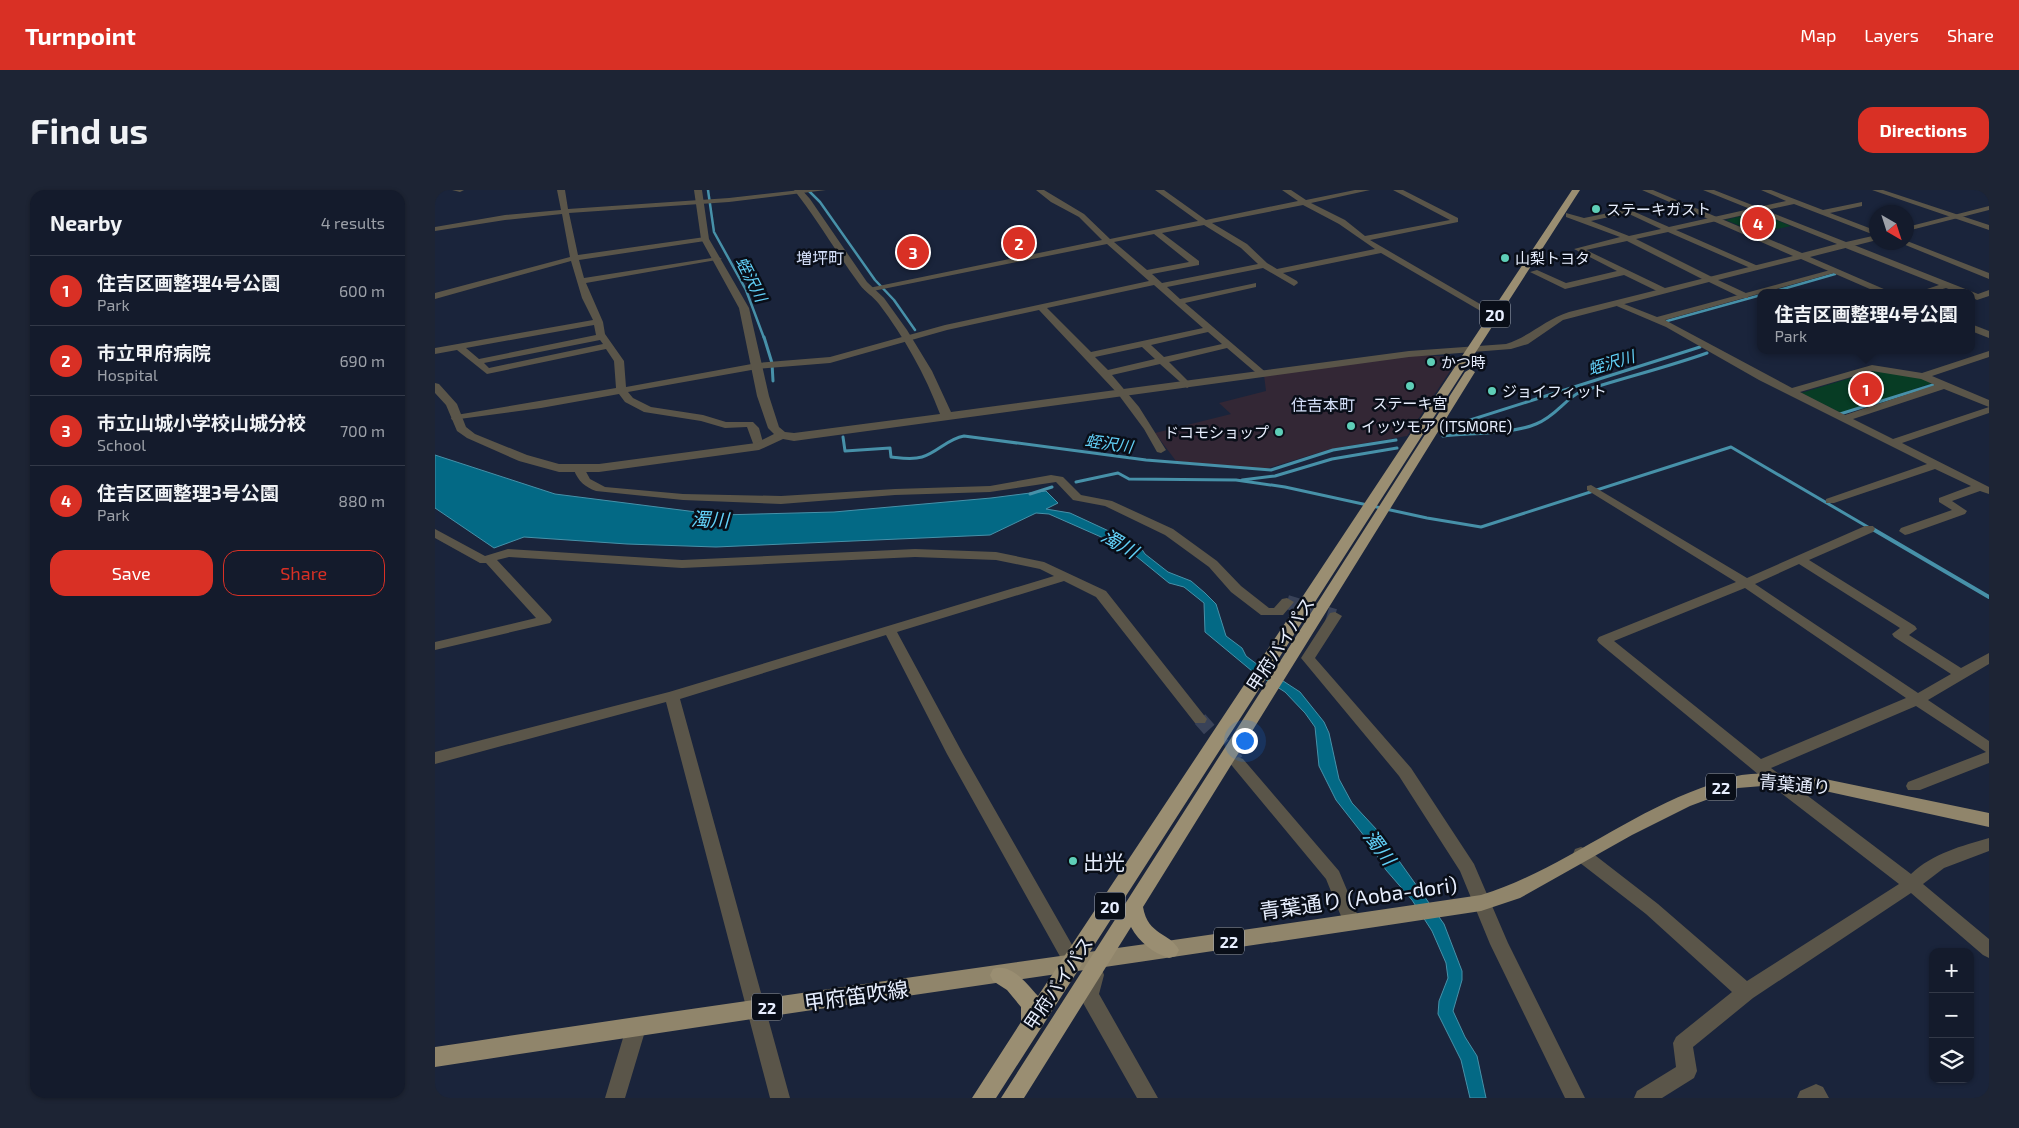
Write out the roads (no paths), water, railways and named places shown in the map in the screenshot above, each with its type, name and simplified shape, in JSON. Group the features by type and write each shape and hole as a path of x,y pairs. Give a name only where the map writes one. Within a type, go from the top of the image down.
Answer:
{"highway":[{"name":"甲府バイパス","path":"1479,348 1494,315 1576,190"},
{"name":"甲府バイパス","path":"1012,1098 1133,905 1240,720 1285,636 1360,534 1479,348 1534,272 1569,214 1586,190"},
{"name":"甲府バイパス","path":"983,1098 1031,1023 1240,720 1295,649 1360,534"},
{"path":"1133,905 1134,915 1143,932 1155,943 1169,950"},
{"path":"1000,975 1014,984 1032,1004 1031,1023"}],"main road":[{"name":"青葉通り","path":"1478,903 1513,893 1626,830 1716,788 1737,782 1775,779 1825,785 1989,820"},
{"name":"青葉通り (Aoba-dori)","path":"1099,960 1478,903"},
{"name":"甲府笛吹線","path":"435,1057 635,1028 754,1008 1099,960"}],"street":[{"path":"561,190 564,213 586,298 602,337 619,361 621,389 629,400 647,410 703,418 725,425 749,424 754,428 759,446"},
{"path":"698,190 702,202 705,239 744,308 762,366 765,404 774,428 781,435"},
{"path":"435,229 459,224 688,199 714,202 822,190"},
{"path":"1040,190 1047,198 1084,216 1108,242 1264,375"},
{"path":"1159,190 1244,246 1265,266 1294,283"},
{"path":"1286,190 1305,203 1343,222 1363,239 1392,254 1469,302 1494,315"},
{"path":"870,288 1366,190"},
{"path":"1363,239 1454,222 1455,220 1397,190"},
{"path":"1648,190 1879,289"},
{"path":"1707,190 1957,289"},
{"path":"1765,190 1869,233"},
{"path":"1876,190 1989,228"},
{"path":"800,191 870,288 882,300 908,338 928,372 947,416"},
{"path":"1663,291 1578,249 1792,202"},
{"path":"1820,213 1859,204"},
{"path":"1914,226 1989,208"},
{"path":"1585,220 1628,211 1755,268"},
{"path":"1569,214 1627,238 1745,296"},
{"path":"1146,273 1196,263 1156,232"},
{"path":"435,386 451,404 461,429 496,448 543,465 581,470 759,446 781,435 810,435 1409,354 1524,342 1559,318 1869,238"},
{"path":"435,296 575,258 705,239"},
{"path":"1914,247 1989,276"},
{"path":"1275,272 1383,250"},
{"path":"581,282 718,259"},
{"path":"456,418 762,366 830,360 908,338 1041,307 1157,284 1265,266"},
{"path":"1771,289 1837,271"},
{"path":"1534,272 1565,286 1624,272"},
{"path":"1177,302 1253,285"},
{"path":"1933,289 1947,285"},
{"path":"1205,286 1213,294"},
{"path":"1656,320 1757,293"},
{"path":"1975,296 1989,293"},
{"path":"1616,304 1669,326 1790,392 1985,489"},
{"path":"1041,307 1090,355 1124,394 1146,422 1161,450"},
{"path":"435,352 597,322"},
{"path":"1090,355 1210,329"},
{"path":"1975,330 1989,335"},
{"path":"477,362 602,337"},
{"path":"1144,343 1187,385"},
{"path":"1106,373 1229,345"},
{"path":"459,347 487,371 609,346"},
{"path":"1923,376 1989,354"},
{"path":"1790,392 1871,368 1923,376 1989,404"},
{"path":"1843,419 1945,385"},
{"path":"1892,443 1989,410"},
{"path":"1830,501 1935,465"},
{"path":"581,470 582,478 593,487 605,490 737,500 990,489 1051,478 1059,479 1077,498 1108,503 1169,532 1213,564 1235,589 1266,612 1278,612 1287,602"},
{"path":"1591,488 1746,583 1989,748"},
{"path":"1905,531 1961,511 1943,500 1985,489"},
{"path":"1869,529 1801,560 1604,640 1775,779 1912,884 1989,950"},
{"path":"435,533 484,560 490,560 508,553 682,564 915,553 996,556 1044,566 1101,594 1200,719"},
{"path":"435,646 545,620 490,560"},
{"path":"1801,560 1910,629 1899,634 1961,674"},
{"path":"435,758 594,718 672,696 1066,576"},
{"path":"1335,616 1308,658 1405,772 1467,870 1478,903 1575,1098"},
{"path":"889,629 955,754 1073,963"},
{"path":"1760,766 1918,699 1989,658"},
{"path":"672,696 754,1008 780,1098"},
{"path":"1914,786 1989,757"},
{"path":"1238,763 1333,876 1355,921"},
{"path":"1644,1098 1687,1071 1683,1043 1746,992 1912,884 1926,869 1937,863 1989,844"},
{"path":"1581,854 1652,909 1746,992"},
{"path":"1099,960 1089,995 1148,1098"},
{"path":"615,1098 635,1028"},
{"path":"1807,1098 1816,1094 1819,1098"}],"water":[{"name":"濁川","path":"435,455 555,494 720,515 834,512 991,498 1046,491 1058,503 1046,509 1070,513 1139,545 1145,554 1168,572 1191,581 1205,593 1216,604 1226,636 1242,648 1246,656 1300,692 1324,722 1329,733 1339,779 1352,803 1377,830 1444,924 1462,971 1462,980 1453,1011 1465,1037 1477,1056 1486,1098 1470,1098 1461,1060 1438,1014 1439,1001 1448,978 1446,963 1432,931 1412,900 1386,870 1365,837 1336,800 1319,766 1315,727 1305,713 1285,692 1252,671 1205,632 1204,603 1184,587 1169,583 1131,552 1049,514 1036,513 990,535 716,547 627,544 524,537 494,548 435,508"}],"waterway":[{"name":"蛭沢川","path":"708,190 714,232 746,290 764,338"},
{"path":"808,190 820,202 875,280 894,300 915,330"},
{"name":"蛭沢川","path":"1783,289 1835,274"},
{"name":"蛭沢川","path":"1667,321 1757,296"},
{"name":"蛭沢川","path":"764,337 772,363 773,381"},
{"name":"蛭沢川","path":"1445,428 1700,347"},
{"path":"1443,436 1515,430 1536,424 1549,417 1580,392 1707,353"},
{"path":"1840,414 1933,385"},
{"name":"蛭沢川","path":"843,437 845,451 890,448 891,457 903,458 922,457 964,436 1146,460 1271,470 1333,450 1396,440"},
{"path":"1076,482 1118,473 1129,479 1236,480 1285,487 1427,518 1481,527 1731,447 1873,530"},
{"path":"1242,480 1275,476 1332,459 1397,448"},
{"path":"1030,494 1052,487"},
{"path":"1871,528 1989,597"}],"tunnel":[{"path":"1287,602 1335,616"},
{"path":"1200,719 1238,762"}],"place":[{"name":"ステーキガスト","path":"1596,209"},
{"name":"住吉区画整理3号公園","path":"1758,223"},
{"name":"市立甲府病院","path":"1019,243"},
{"name":"市立山城小学校山城分校","path":"913,252"},
{"name":"山梨トヨタ","path":"1505,258"},
{"name":"かつ時","path":"1431,362"},
{"name":"ステーキ宮","path":"1410,386"},
{"name":"住吉区画整理4号公園","path":"1866,389"},
{"name":"ジョイフィット","path":"1492,391"},
{"name":"イッツモア (ITSMORE)","path":"1351,426"},
{"name":"ドコモショップ","path":"1279,432"},
{"name":"出光","path":"1073,861"}],"district":[{"name":"増坪町","path":"820,257"},
{"name":"住吉本町","path":"1323,404"}]}
